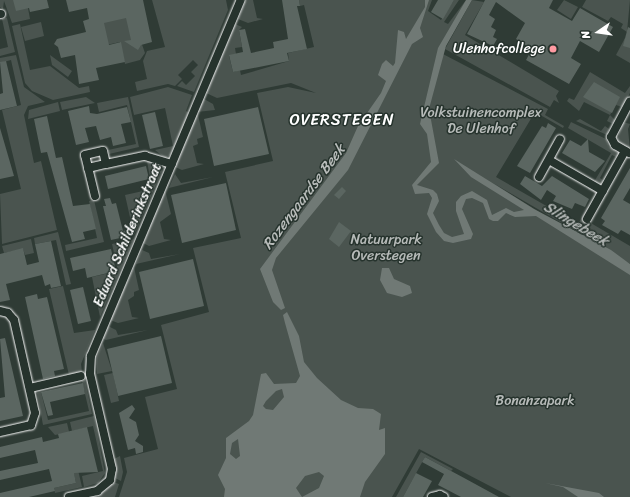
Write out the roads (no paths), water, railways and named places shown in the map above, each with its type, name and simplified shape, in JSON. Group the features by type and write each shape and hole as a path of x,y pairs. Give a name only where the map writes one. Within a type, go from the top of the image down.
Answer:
{"street":[{"name":"Eduard Schilderinkstraat","path":"69,497 97,491 106,486 112,470 89,365 241,0"},
{"path":"587,219 628,153 615,145 612,134 630,102"},
{"path":"539,177 560,139"},
{"path":"94,196 85,155 103,151 106,164"},
{"path":"88,168 152,156 172,164"},
{"path":"548,160 603,191"},
{"path":"0,311 8,313 14,320 35,413 34,422 0,432"},
{"path":"30,388 81,376"},
{"path":"432,497 440,494 444,497"}],"place":[{"name":"Ulenhofcollege","path":"553,49"}],"district":[{"name":"OVERSTEGEN","path":"342,120"}],"park label":[{"name":"Volkstuinencomplex De Ulenhof","path":"481,122"},
{"name":"Natuurpark Overstegen","path":"386,248"},
{"name":"Bonanzapark","path":"535,401"}],"water label":[{"name":"Rozengaardse Beek","path":"304,197"},
{"name":"Slingebeek","path":"576,224"}]}
